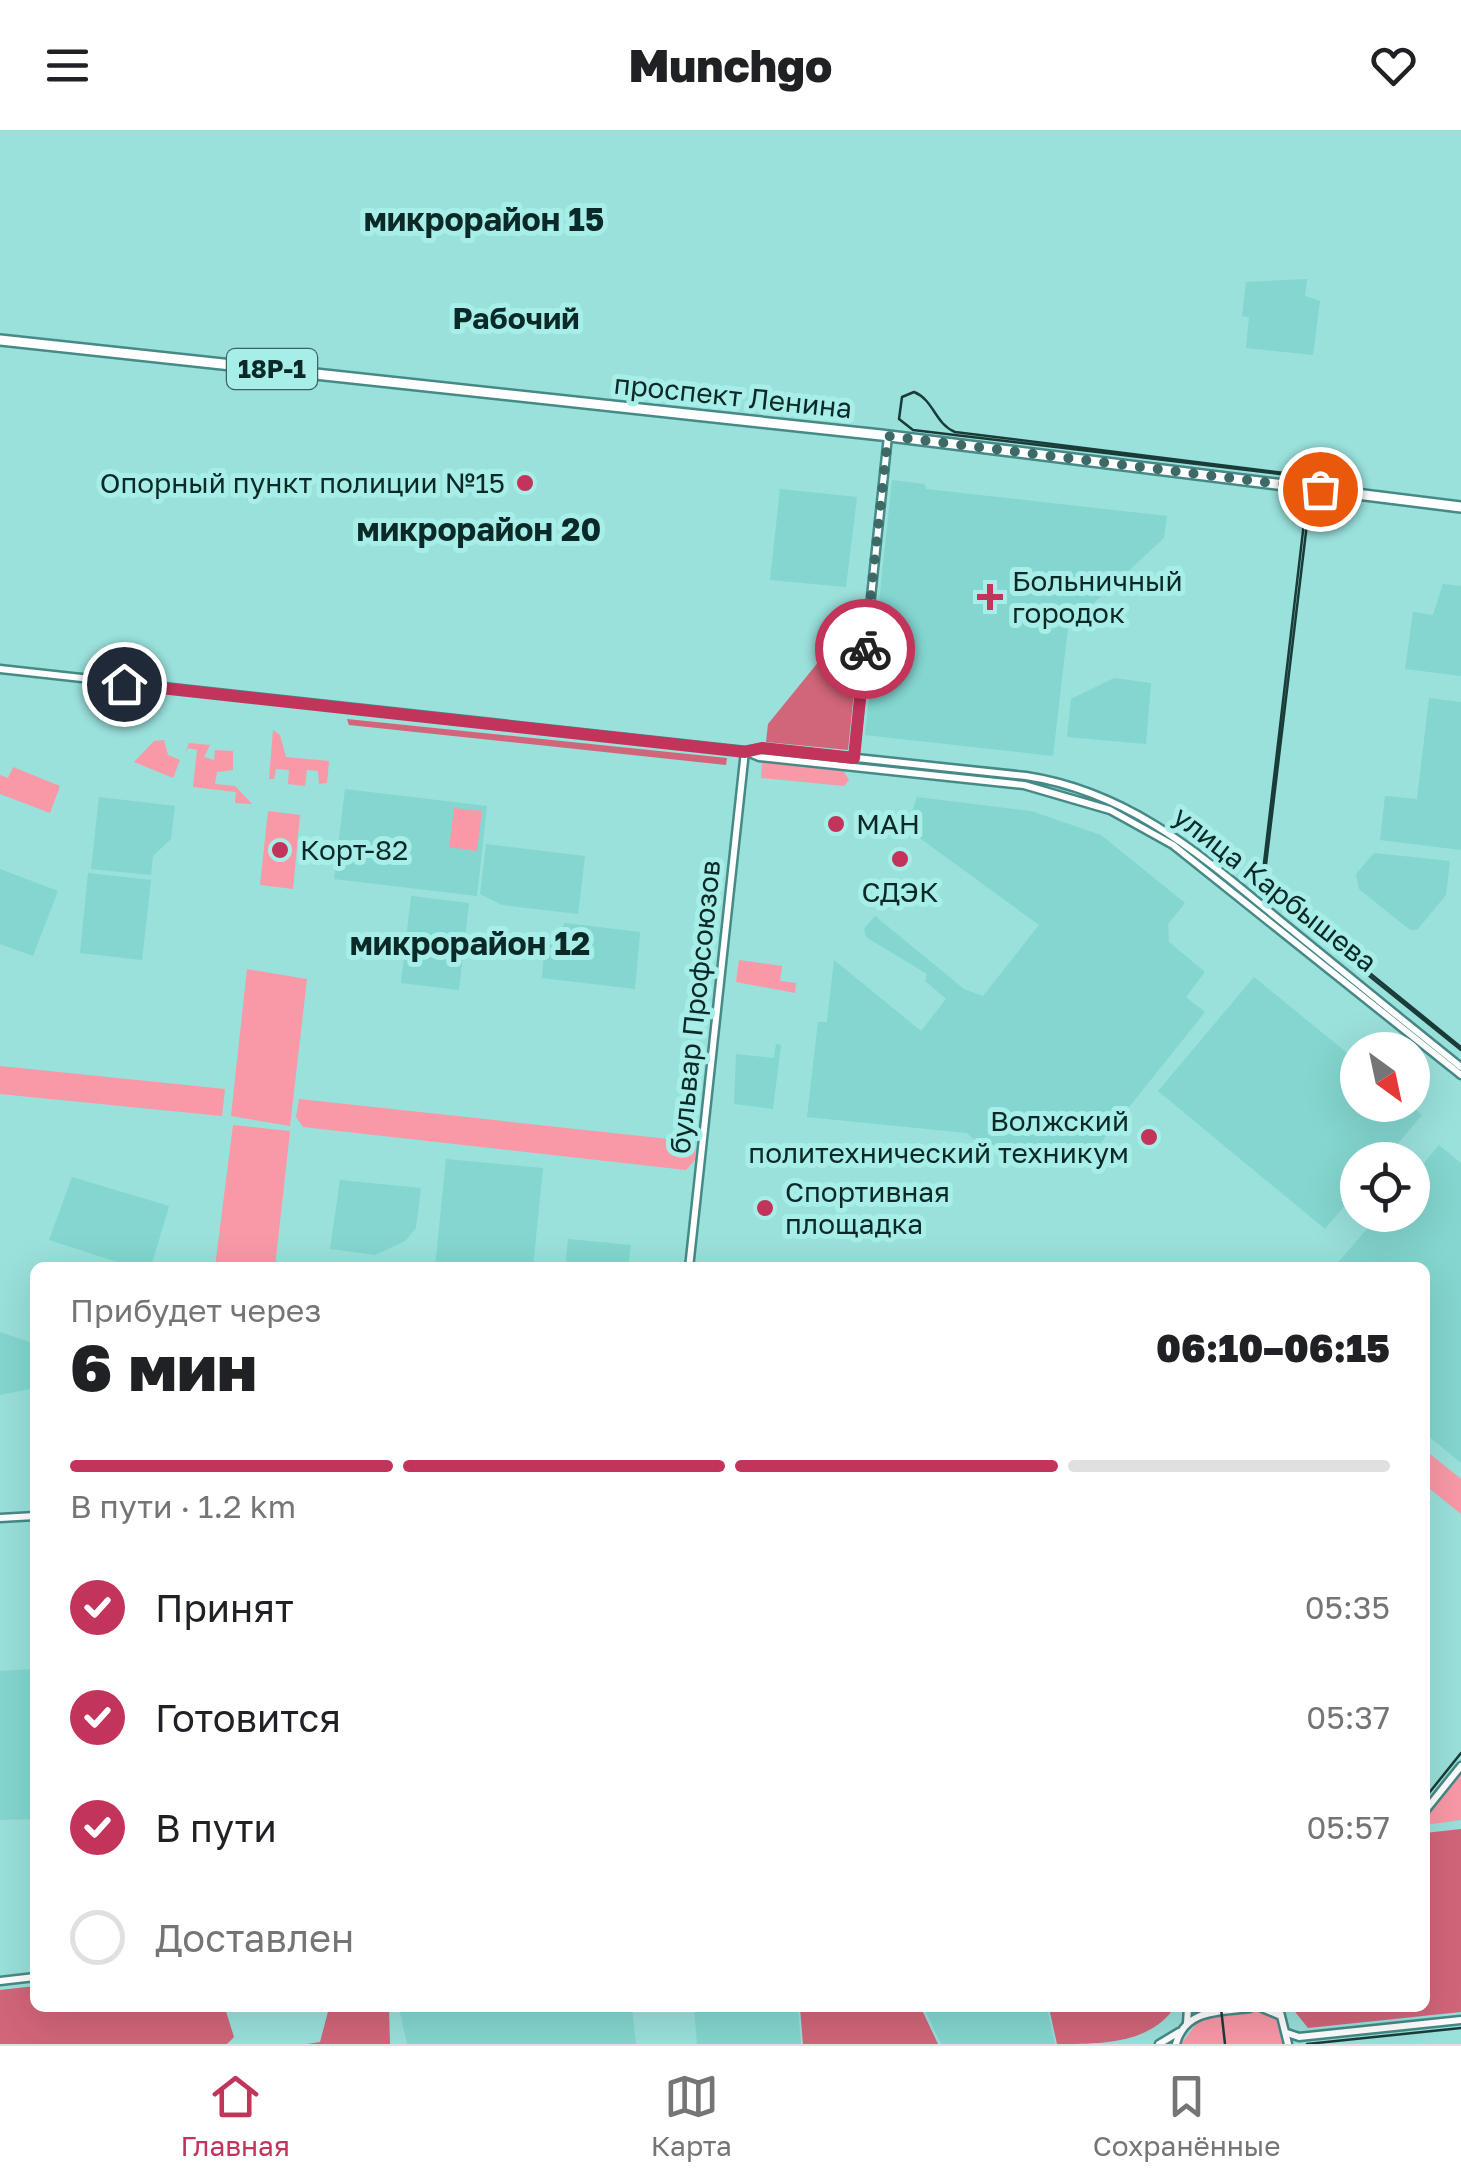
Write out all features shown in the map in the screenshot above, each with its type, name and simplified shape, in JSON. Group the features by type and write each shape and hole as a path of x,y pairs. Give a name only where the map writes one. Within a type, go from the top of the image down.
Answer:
{"main road":[{"name":"проспект Ленина","path":"0,340 888,436 1461,506"}],"street":[{"path":"854,762 888,436"},
{"name":"улица Карбышева","path":"0,670 745,752 759,758 854,762 1056,781 1143,815 1180,838 1461,1067"},
{"name":"улица Карбышева","path":"745,752 762,748 1024,785 1082,800 1139,824 1173,845 1461,1075"},
{"name":"бульвар Профсоюзов","path":"690,1262 745,752"},
{"path":"744,769 759,758"},
{"path":"0,1518 30,1516"},
{"path":"1430,1804 1461,1766"},
{"path":"0,1981 30,1978"},
{"path":"1159,2044 1180,2031 1191,2012"},
{"path":"1187,2023 1213,2012"},
{"path":"1271,2012 1282,2017"},
{"path":"1280,2012 1293,2042 1461,2020"},
{"path":"1176,2044 1180,2031"}],"shaded area":[{"path":"1307,279 1305,296 1320,301 1313,355 1246,348 1249,317 1242,316 1246,282"},
{"name":"Больничный городок","path":"892,480 925,484 926,489 1167,516 1164,538 1068,627 1053,756 865,735"},
{"path":"780,489 857,497 846,587 770,580"},
{"path":"1443,584 1461,586 1461,676 1405,669 1413,612 1433,615"},
{"path":"863,607 848,750 766,742 768,724"},
{"path":"1114,678 1151,683 1146,744 1067,737 1071,699"},
{"path":"1429,698 1461,702 1461,850 1380,840 1385,796 1417,799"},
{"path":"347,719 727,758 726,765 349,725"},
{"path":"273,730 280,735 286,757 329,761 327,783 319,784 318,771 307,770 305,786 288,784 289,770 276,769 274,779 269,779"},
{"path":"164,740 168,755 180,760 173,778 134,762 154,741"},
{"path":"189,743 210,745 204,757 214,760 215,750 233,751 233,770 217,772 215,784 235,786 252,804 235,803 236,792 193,787 197,750 188,748 185,754"},
{"path":"762,762 843,770 849,780 844,786 761,778"},
{"path":"13,767 60,786 50,813 0,794 0,775 8,778"},
{"path":"345,789 487,806 477,896 334,879"},
{"path":"99,797 175,806 171,839 153,856 151,875 91,869"},
{"path":"917,797 1031,811 1101,835 1185,903 1168,924 1169,942 1205,972 1186,997 1205,1012 1086,1161 984,1149 967,1133 807,1117 818,1022 827,1022 834,960 921,1031 946,999 925,981 927,974 866,937 864,929 875,916 964,989 983,996 1039,925 906,828"},
{"path":"454,808 482,811 477,851 449,847"},
{"name":"Корт-82","path":"268,811 300,815 293,889 260,885"},
{"path":"486,844 585,856 578,914 502,905 480,894"},
{"path":"1374,853 1450,861 1446,895 1417,930 1410,930 1359,889 1356,874"},
{"path":"0,869 58,891 33,956 0,944"},
{"path":"88,873 151,880 142,960 80,953"},
{"path":"411,896 469,903 459,990 401,983"},
{"path":"565,923 640,932 635,989 542,978 544,954"},
{"path":"739,960 782,966 780,981 796,983 795,993 736,982"},
{"path":"247,969 307,979 290,1126 231,1116"},
{"path":"1254,977 1340,1047 1340,1122 1416,1122 1399,1142 1340,1142 1340,1211 1325,1229 1158,1091"},
{"path":"776,1044 781,1045 773,1109 734,1104 736,1054 774,1058"},
{"path":"0,1066 225,1089 222,1116 0,1094"},
{"path":"299,1099 696,1142 695,1160 686,1170 303,1127 296,1117"},
{"path":"233,1125 290,1131 276,1262 216,1262"},
{"path":"1439,1145 1461,1163 1461,1463 1430,1437 1430,1262 1338,1262 1364,1232 1430,1232 1430,1156"},
{"path":"446,1159 543,1168 534,1262 436,1262"},
{"path":"72,1177 169,1206 152,1262 117,1262 49,1240"},
{"path":"340,1180 421,1188 416,1228 405,1241 375,1255 330,1249"},
{"path":"568,1239 631,1245 629,1262 566,1262"},
{"path":"0,1332 30,1342 30,1389 0,1395"},
{"path":"1430,1454 1461,1479 1461,1514 1430,1489"},
{"path":"30,1669 30,1819 0,1820 0,1671"},
{"path":"1461,1772 1461,1820 1430,1824 1430,1810"},
{"path":"1461,1829 1461,2012 1308,2028 1295,2012 1430,2012 1430,1832"},
{"path":"30,1987 30,2012 226,2012 234,2037 227,2044 0,2044 0,1990"},
{"path":"328,2012 389,2012 390,2044 307,2044 320,2042"},
{"path":"400,2012 632,2012 636,2044 407,2044"},
{"path":"694,2012 798,2012 801,2044 697,2044"},
{"path":"800,2012 923,2012 938,2044 803,2044"},
{"path":"926,2012 1048,2012 1055,2044 941,2044"},
{"path":"1050,2012 1171,2012 1136,2036 1057,2044"},
{"path":"1261,2012 1276,2019 1283,2044 1181,2044 1200,2019"}],"tram line":[{"path":"1461,1047 1276,897 1264,881 1309,507 1308,492 1300,479 1292,474 955,432 943,424 921,396 914,392 902,397 899,419 913,430 1288,475 1301,481 1307,497 1262,880 1275,900 1461,1050"},
{"path":"1430,1792 1461,1753"},
{"path":"1221,2012 1225,2044"},
{"path":"1307,2044 1461,2028"}],"way so far":[{"path":"865,649 888,436 1320,489"}],"place":[{"name":"Опорный пункт полиции №15","path":"525,483"},
{"name":"Больничный городок","path":"990,597"},
{"name":"МАН","path":"836,824"},
{"name":"Корт-82","path":"280,850"},
{"name":"СДЭК","path":"900,859"},
{"name":"Волжский политехнический техникум","path":"1149,1137"},
{"name":"Спортивная площадка","path":"765,1208"}],"district":[{"name":"микрорайон 15","path":"484,220"},
{"name":"Рабочий","path":"516,319"},
{"name":"микрорайон 20","path":"479,530"},
{"name":"микрорайон 12","path":"470,944"}],"route":[{"path":"124,684 745,752 762,748 854,758 865,649"}]}
